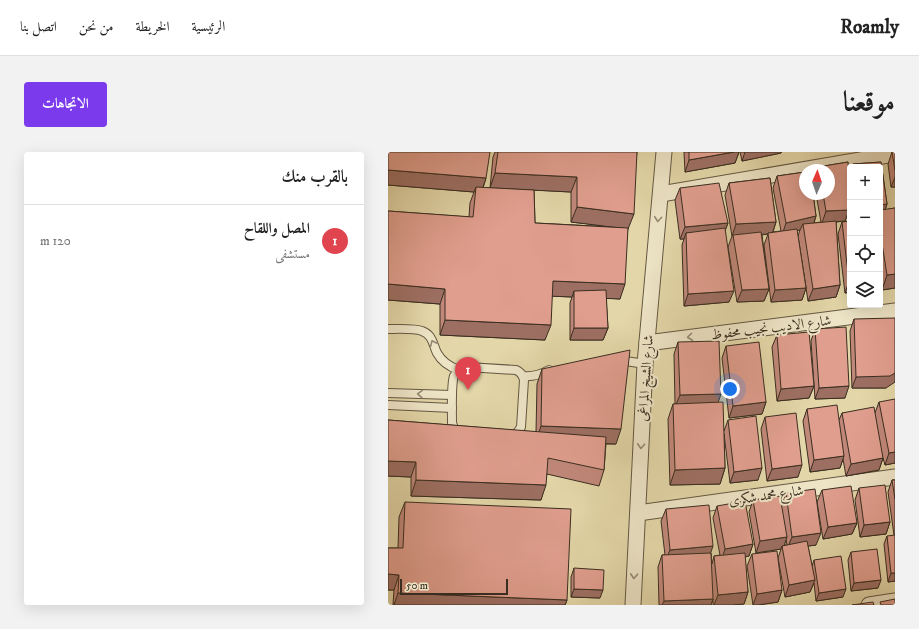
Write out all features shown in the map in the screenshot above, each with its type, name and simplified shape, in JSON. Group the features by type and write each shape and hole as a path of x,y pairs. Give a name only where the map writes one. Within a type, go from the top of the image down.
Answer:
{"street":[{"name":"شارع الشيخ المراغى","path":"633,605 645,364 664,152"},
{"path":"661,194 895,154"},
{"name":"شارع الاديب نجيب محفوظ","path":"647,342 895,311"},
{"name":"شارع محمد شكرى","path":"638,513 895,476"},
{"path":"869,605 895,601"}],"lane":[{"path":"388,328 421,330 433,341 436,351 443,361 459,370"},
{"path":"613,360 645,364"},
{"path":"467,367 516,370 523,376 521,426 517,433 510,438 505,438 461,434 456,431 452,423 452,395 453,380 459,370 467,367"},
{"path":"523,376 536,376 559,367"},
{"path":"388,393 452,395"},
{"path":"388,406 452,408"}],"building":[{"path":"388,152 490,152 486,178 388,170"},
{"path":"498,152 637,152 634,214 577,207 577,177 495,173"},
{"path":"689,152 734,152 689,160"},
{"path":"892,152 895,152 895,170"},
{"path":"848,162 847,210 826,211 824,200 835,200 835,164"},
{"path":"881,162 881,164 853,164"},
{"path":"799,173 799,200 814,200 816,216 786,223 777,176"},
{"path":"883,176 887,204 883,205"},
{"path":"770,178 776,222 736,224 729,183"},
{"path":"719,183 728,223 685,227 680,188"},
{"path":"476,187 534,190 535,223 628,228 625,284 553,281 551,325 445,320 445,289 388,284 388,211 473,217"},
{"path":"895,208 895,274 887,275 883,250 883,210"},
{"path":"836,221 840,285 813,289 803,224"},
{"path":"847,221 847,264 842,222"},
{"path":"725,228 734,291 688,294 686,233"},
{"path":"797,229 806,288 775,290 768,233"},
{"path":"761,232 769,289 742,290 733,235"},
{"path":"606,290 608,328 574,328 574,291"},
{"path":"895,318 895,373 890,376 856,377 854,319"},
{"path":"846,327 849,386 819,388 815,329"},
{"path":"809,332 814,386 781,389 777,335"},
{"path":"719,341 721,394 680,395 678,342"},
{"path":"759,342 766,402 733,406 726,346"},
{"path":"630,350 621,429 541,426 542,369"},
{"path":"895,399 895,452 889,453 879,402"},
{"path":"723,402 725,468 675,470 673,404"},
{"path":"837,405 844,456 814,460 807,409"},
{"path":"874,407 883,458 851,464 842,413"},
{"path":"796,413 802,465 772,469 765,417"},
{"path":"756,416 762,468 734,472 728,420"},
{"path":"388,420 606,437 604,470 548,458 546,485 416,480 416,462 388,461"},
{"path":"892,480 895,480 895,499"},
{"path":"885,485 890,522 864,525 859,488"},
{"path":"851,486 857,523 828,527 822,490"},
{"path":"815,489 821,533 792,537 786,493"},
{"path":"780,496 787,537 760,541 753,500"},
{"path":"745,501 753,544 725,549 717,506"},
{"path":"405,502 571,509 567,600 398,593 399,575 388,574 388,548 403,548"},
{"path":"709,505 713,546 670,550 666,509"},
{"path":"895,535 895,573 891,573 887,536"},
{"path":"807,541 815,580 789,585 782,546"},
{"path":"877,549 881,580 854,583 851,552"},
{"path":"777,551 782,590 757,594 752,554"},
{"path":"711,553 713,599 664,601 662,555"},
{"path":"745,553 748,592 718,595 714,556"},
{"path":"841,556 846,589 819,593 814,560"},
{"path":"574,568 604,570 603,590 574,589"},
{"path":"895,599 895,605 881,605 880,602"},
{"path":"873,602 874,605 852,605"}],"place":[{"name":"المصل واللقاح","path":"468,390"}]}
